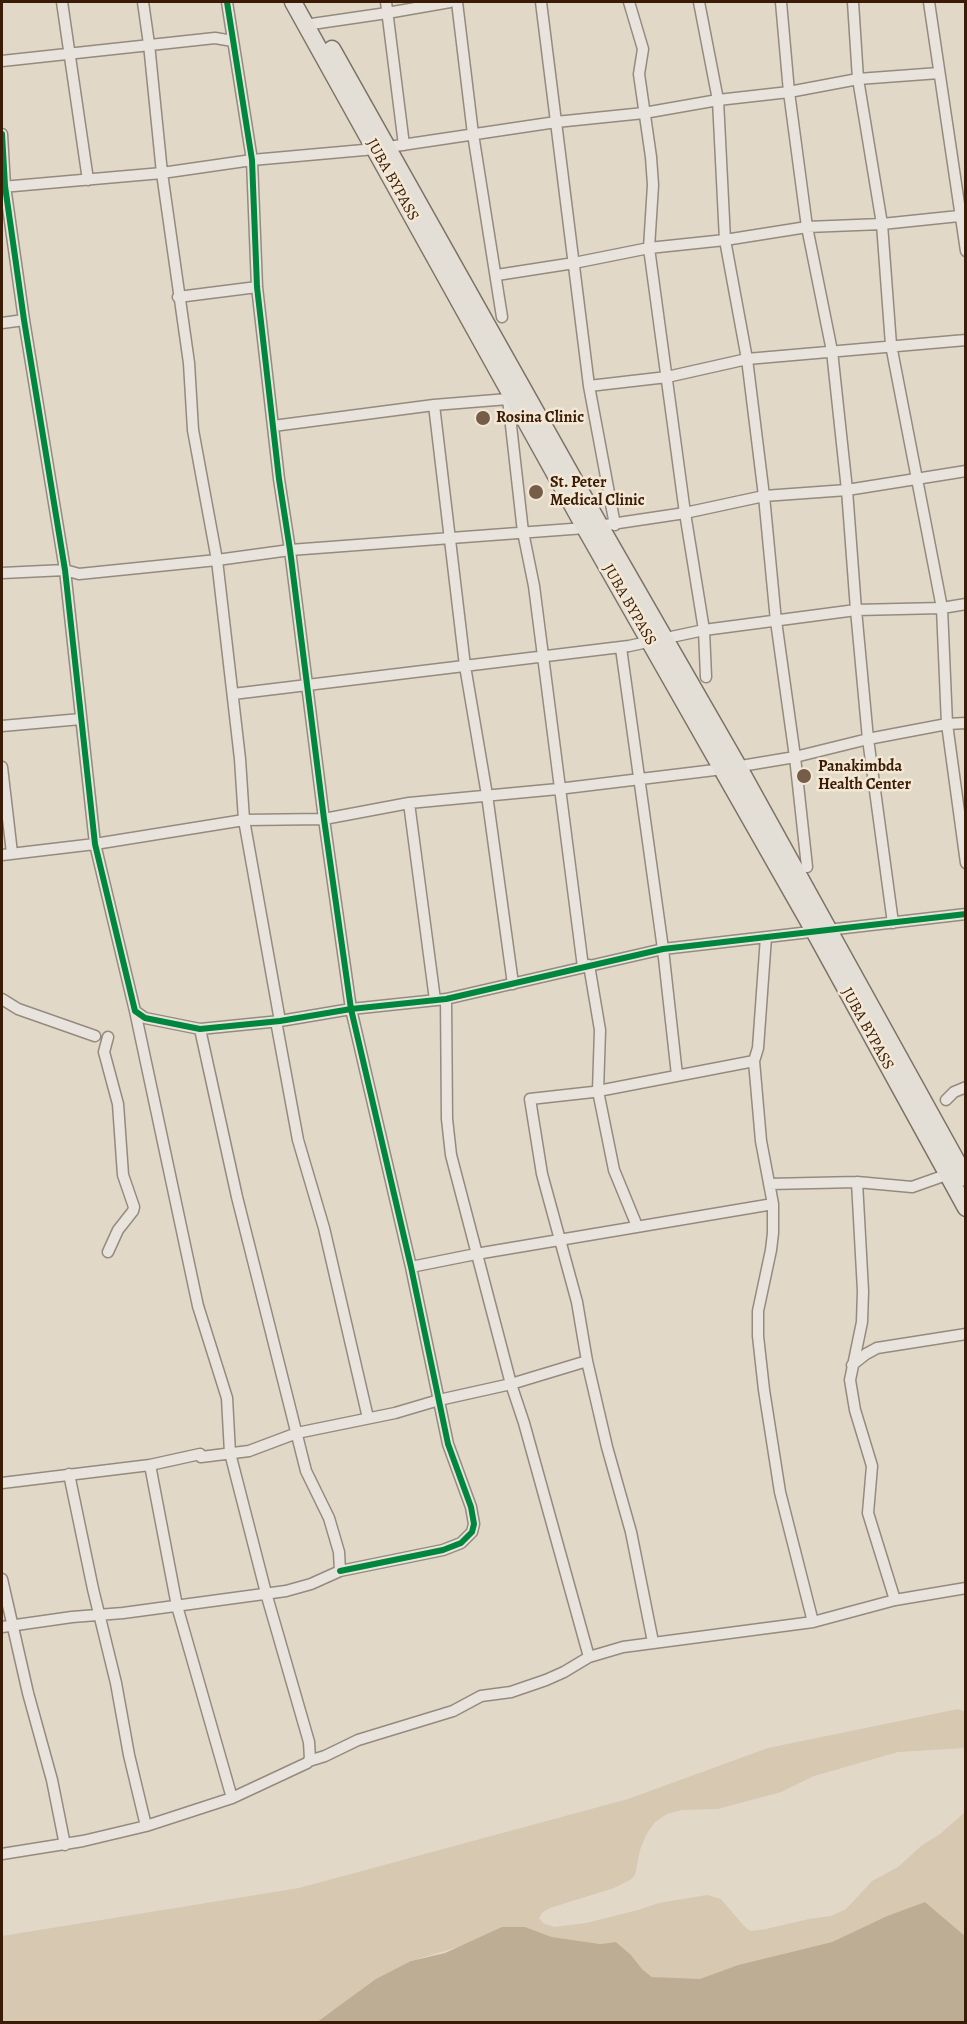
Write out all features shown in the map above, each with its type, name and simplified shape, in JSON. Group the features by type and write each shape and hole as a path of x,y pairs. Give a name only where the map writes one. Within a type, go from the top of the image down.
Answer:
{"main road":[{"name":"JUBA BYPASS","path":"292,2 311,24 389,147 600,526 658,641 821,930 966,1178"},
{"name":"JUBA BYPASS","path":"305,2 311,24"},
{"name":"JUBA BYPASS","path":"389,147 510,397 600,526"},
{"name":"JUBA BYPASS","path":"821,930 946,1175 966,1208"}],"street":[{"path":"62,2 88,180"},
{"path":"143,2 162,172 189,363 193,430 217,560 240,759 244,820 298,1140 324,1228 368,1418"},
{"path":"7,1626 177,1606 311,1584 340,1571 443,1550 460,1543 472,1532 474,1524 471,1507 448,1444 411,1267 351,1009 273,426 257,287 252,160 227,2"},
{"path":"386,2 389,147"},
{"path":"311,24 387,14 450,2"},
{"path":"457,2 473,134 502,317"},
{"path":"541,2 589,386 600,526"},
{"path":"628,2 643,49 639,74 653,185 649,248 685,513 704,630 706,677"},
{"path":"699,2 718,100 725,240 747,358 776,621 795,757 807,867"},
{"path":"781,2 789,92 807,227 832,351 847,490 868,739 892,923"},
{"path":"853,2 858,79 882,224 891,345 942,608 947,724 966,863"},
{"path":"929,2 966,251"},
{"path":"2,61 215,38 233,41"},
{"path":"3,186 88,180 252,160 389,147 556,122 644,113 718,100 789,92 858,79 939,73"},
{"path":"2,134 3,186 65,570 95,844 135,1011 198,1306 227,1398 230,1453 266,1593 309,1742 311,1754 309,1761"},
{"path":"497,275 649,248 725,240 807,227 882,224 959,216"},
{"path":"178,297 257,287"},
{"path":"2,323 24,320"},
{"path":"589,386 667,377 747,358 966,340"},
{"path":"273,426 510,397 522,532 534,586 558,789 586,966 600,1030 598,1091 614,1170 637,1226"},
{"path":"435,405 465,666 487,795 513,984"},
{"path":"2,573 65,570 79,574 290,550 600,526 685,513 764,496 847,490 966,471"},
{"path":"232,694 621,648 704,630 856,610 942,608 966,604"},
{"path":"621,648 663,949 677,1075"},
{"path":"2,726 81,719"},
{"path":"2,767 7,854 95,844 244,820 324,819 409,803 558,789 731,767 795,757 868,739 947,724 966,723"},
{"path":"409,803 441,999 451,1155 511,1384 589,1657"},
{"path":"135,1011 145,1018 200,1029 278,1021 351,1009 441,999 663,949 966,914"},
{"path":"766,937 758,1048 754,1060 761,1141 773,1204 771,1250 758,1311 759,1347 780,1492 813,1622"},
{"path":"2,999 18,1009 95,1036"},
{"path":"200,1029 237,1197 306,1471 330,1518 339,1552 340,1571"},
{"path":"108,1037 104,1052 118,1104 123,1174 134,1207 118,1230 108,1252"},
{"path":"653,1642 631,1532 607,1447 587,1361 577,1302 542,1174 530,1099 598,1091 754,1060"},
{"path":"946,1100 954,1092 966,1087"},
{"path":"769,1184 857,1182 912,1187 946,1175"},
{"path":"857,1182 862,1322 850,1380 855,1410 872,1466 868,1513 895,1600"},
{"path":"411,1267 773,1204"},
{"path":"852,1365 877,1348 966,1334"},
{"path":"2,1483 150,1465 200,1454 201,1457 249,1451 297,1433 395,1413 439,1400 511,1384 587,1361"},
{"path":"150,1465 177,1606 232,1798"},
{"path":"69,1474 146,1826"},
{"path":"2,1579 7,1626 52,1780 65,1845"},
{"path":"2,1854 65,1845 146,1826 232,1798 368,1736 453,1711 481,1696 511,1692 546,1680 589,1657 623,1647 813,1622 895,1600 966,1588"}],"shaded area":[{"path":"958,1709 965,1712 965,1748 898,1752 814,1776 781,1792 718,1809 682,1810 667,1814 655,1822 646,1835 640,1850 635,1875 630,1880 614,1888 550,1908 539,1918 543,1923 554,1927 586,1923 659,1903 707,1895 721,1899 750,1931 831,1916 846,1909 872,1881 898,1867 965,1812 965,1936 925,1902 887,1916 832,1942 738,1965 701,1979 675,1979 652,1977 616,1942 600,1944 552,1937 525,1927 411,1961 317,2022 2,2022 2,1936 299,1888 628,1799 768,1748"},
{"path":"925,1902 965,1936 965,2022 317,2022 376,1979 411,1961 445,1953 502,1927 525,1927 552,1937 600,1944 616,1942 652,1977 700,1979 738,1965 832,1942 887,1916"}],"cycle path":[{"path":"227,2 252,160 257,287 279,479 351,1009 411,1267 448,1444 471,1507 474,1524 472,1532 461,1543 443,1550 340,1571"},
{"path":"2,134 5,186 24,320 65,570 95,844 135,1011 145,1018 200,1029 280,1021 351,1009 446,999 663,949 966,914"}],"place":[{"name":"Rosina Clinic","path":"483,418"},
{"name":"St. Peter Medical Clinic","path":"536,492"},
{"name":"Panakimbda Health Center","path":"804,776"}]}
